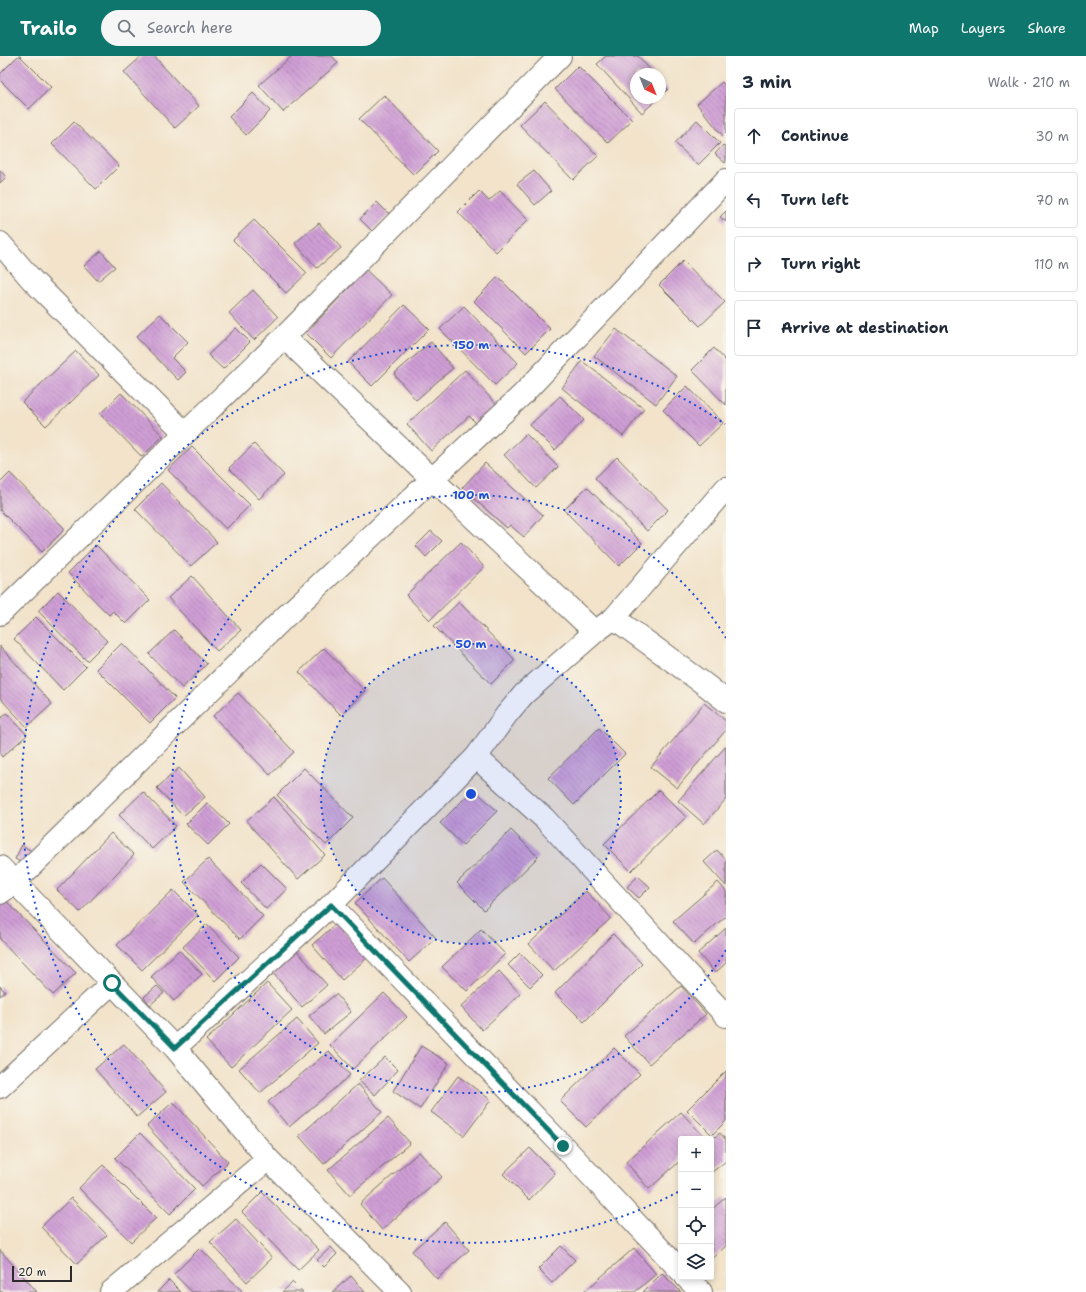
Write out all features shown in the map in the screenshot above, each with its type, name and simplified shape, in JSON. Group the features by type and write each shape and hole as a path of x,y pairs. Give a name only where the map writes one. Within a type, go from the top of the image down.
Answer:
{"street":[{"path":"0,614 284,337 560,56"},
{"path":"400,1292 268,1159 175,1048 112,983 5,881 523,394 726,180"},
{"path":"0,243 32,280 185,433"},
{"path":"284,337 595,632"},
{"path":"175,1048 331,905 476,756 524,694 595,632 614,618 726,488"},
{"path":"614,618 726,701"},
{"path":"476,756 545,819 726,1016"},
{"path":"331,905 569,1152 678,1268"},
{"path":"0,1087 112,983"},
{"path":"111,1292 268,1159"},
{"path":"689,1280 701,1292"}],"building":[{"path":"18,56 20,56 51,87 29,109 0,80 0,74"},
{"path":"142,56 154,56 199,106 175,128 124,72"},
{"path":"292,56 332,56 338,63 283,112 259,85"},
{"path":"606,56 638,56 649,68 630,68 630,100 597,64"},
{"path":"578,66 632,120 608,143 555,89"},
{"path":"722,82 726,87 726,133 723,136 697,104"},
{"path":"253,93 270,111 246,135 229,117"},
{"path":"384,95 438,151 414,175 359,119"},
{"path":"545,101 598,156 573,180 520,125"},
{"path":"634,104 652,104 642,113"},
{"path":"697,120 720,143 698,165 675,143"},
{"path":"74,122 119,166 96,189 52,144"},
{"path":"723,145 726,147 725,163 715,154"},
{"path":"0,170 6,177 0,183"},
{"path":"534,171 551,191 535,205 517,184"},
{"path":"479,191 489,201 500,191 528,220 496,252 458,212"},
{"path":"377,202 389,214 372,231 360,219"},
{"path":"726,211 726,222 720,217"},
{"path":"254,220 307,273 286,293 233,240"},
{"path":"319,223 341,248 317,268 295,243"},
{"path":"101,251 115,267 98,281 84,266"},
{"path":"683,261 725,302 700,326 659,285"},
{"path":"366,270 392,295 331,358 306,333"},
{"path":"498,277 550,329 526,353 474,301"},
{"path":"253,290 278,317 254,340 229,313"},
{"path":"404,305 429,329 372,386 348,362"},
{"path":"464,306 518,363 495,385 440,329"},
{"path":"160,314 188,342 172,358 186,372 178,380 136,337"},
{"path":"236,328 250,342 223,369 208,355"},
{"path":"616,329 677,376 656,404 594,356"},
{"path":"431,342 453,368 416,400 394,374"},
{"path":"714,348 726,361 726,405 692,370"},
{"path":"76,351 99,375 46,426 22,402"},
{"path":"582,361 644,409 623,436 562,388"},
{"path":"465,370 497,405 477,424 469,416 431,451 407,424"},
{"path":"687,386 723,423 699,446 663,410"},
{"path":"121,393 163,436 142,457 100,414"},
{"path":"560,396 584,420 555,450 530,425"},
{"path":"526,434 558,467 536,488 504,455"},
{"path":"254,444 284,475 259,499 229,468"},
{"path":"192,447 250,505 226,529 168,470"},
{"path":"617,457 668,510 647,531 595,478"},
{"path":"485,463 543,515 524,537 510,525 507,528 462,488"},
{"path":"10,473 65,529 42,552 0,510 0,483"},
{"path":"161,483 217,542 191,566 135,509"},
{"path":"587,487 642,543 619,566 564,510"},
{"path":"431,531 442,541 426,557 416,546"},
{"path":"461,542 484,567 430,620 406,595"},
{"path":"96,545 150,600 126,624 113,611 109,615 68,573"},
{"path":"192,576 241,630 217,651 168,598"},
{"path":"58,591 107,641 87,661 38,611"},
{"path":"459,602 515,660 491,684 434,626"},
{"path":"36,617 86,667 63,690 14,639"},
{"path":"174,630 207,664 182,688 149,654"},
{"path":"122,643 175,698 150,723 96,669"},
{"path":"0,646 52,704 27,727 0,698"},
{"path":"324,648 365,691 341,715 299,672"},
{"path":"238,693 294,752 270,775 213,716"},
{"path":"704,703 726,721 726,730 677,788 651,767"},
{"path":"7,713 27,735 2,757 0,754 0,719"},
{"path":"599,728 625,754 574,805 548,778"},
{"path":"726,746 726,799 704,824 678,801"},
{"path":"179,768 205,797 183,816 157,788"},
{"path":"304,768 353,818 326,845 277,795"},
{"path":"474,789 497,811 463,845 440,823"},
{"path":"659,790 686,817 631,871 604,844"},
{"path":"143,792 176,826 152,849 119,815"},
{"path":"274,797 325,855 298,879 246,821"},
{"path":"207,803 229,824 208,845 186,824"},
{"path":"511,830 538,857 484,910 457,883"},
{"path":"111,833 134,855 80,912 57,890"},
{"path":"22,845 33,852 26,865 15,859"},
{"path":"717,850 726,860 726,886 704,862"},
{"path":"208,859 263,916 240,939 184,882"},
{"path":"261,863 287,889 266,909 241,883"},
{"path":"638,876 650,887 639,898 627,887"},
{"path":"382,878 436,938 409,962 355,903"},
{"path":"718,882 726,891 726,916 694,944 673,921"},
{"path":"173,890 198,915 142,970 117,945"},
{"path":"586,891 611,918 554,971 529,944"},
{"path":"4,899 76,973 53,995 0,939 0,903"},
{"path":"337,923 368,957 342,980 312,945"},
{"path":"207,924 239,957 215,981 183,947"},
{"path":"726,928 726,963 715,973 698,953"},
{"path":"481,929 505,954 467,991 442,967"},
{"path":"613,934 642,964 584,1022 555,993"},
{"path":"179,950 202,974 174,1001 151,977"},
{"path":"297,951 327,985 302,1007 273,973"},
{"path":"520,953 542,975 530,987 508,965"},
{"path":"499,971 520,994 482,1030 461,1007"},
{"path":"267,983 292,1010 231,1067 206,1040"},
{"path":"0,986 5,992 0,996"},
{"path":"157,986 164,993 150,1005 144,997"},
{"path":"681,986 706,1014 649,1064 624,1036"},
{"path":"384,993 407,1017 353,1069 330,1045"},
{"path":"336,994 351,1012 324,1034 309,1016"},
{"path":"297,1019 318,1043 260,1093 239,1069"},
{"path":"124,1044 166,1092 137,1117 95,1069"},
{"path":"421,1046 449,1063 420,1109 393,1091"},
{"path":"614,1048 640,1074 586,1127 560,1101"},
{"path":"329,1051 350,1075 289,1127 268,1102"},
{"path":"385,1057 398,1070 375,1095 359,1081"},
{"path":"726,1071 726,1121 712,1135 687,1110"},
{"path":"458,1076 491,1100 464,1136 431,1112"},
{"path":"358,1084 382,1112 324,1164 299,1136"},
{"path":"173,1102 228,1162 202,1186 147,1126"},
{"path":"681,1112 703,1136 678,1136 678,1163 649,1189 626,1162"},
{"path":"388,1118 410,1143 350,1195 328,1170"},
{"path":"140,1133 195,1189 170,1214 115,1158"},
{"path":"720,1133 726,1140 726,1161 714,1170 714,1138"},
{"path":"530,1148 555,1173 529,1200 503,1174"},
{"path":"419,1152 442,1177 382,1230 360,1204"},
{"path":"103,1165 156,1218 131,1242 79,1188"},
{"path":"262,1192 319,1250 298,1270 242,1212"},
{"path":"726,1197 726,1246 714,1256 714,1208"},
{"path":"71,1198 107,1235 77,1264 41,1227"},
{"path":"236,1219 272,1258 247,1282 210,1242"},
{"path":"445,1222 469,1250 437,1279 412,1251"},
{"path":"561,1246 575,1260 552,1283 538,1269"},
{"path":"331,1247 337,1254 324,1267 317,1260"},
{"path":"200,1248 243,1292 192,1292 174,1274"},
{"path":"634,1248 656,1274 635,1292 584,1292"},
{"path":"0,1250 37,1292 0,1292"},
{"path":"662,1273 681,1292 643,1292"},
{"path":"351,1276 365,1292 332,1292"},
{"path":"169,1280 181,1292 157,1292"},
{"path":"293,1282 303,1292 282,1292"}],"route":[{"path":"112,983 175,1048 331,905 563,1146"}]}
